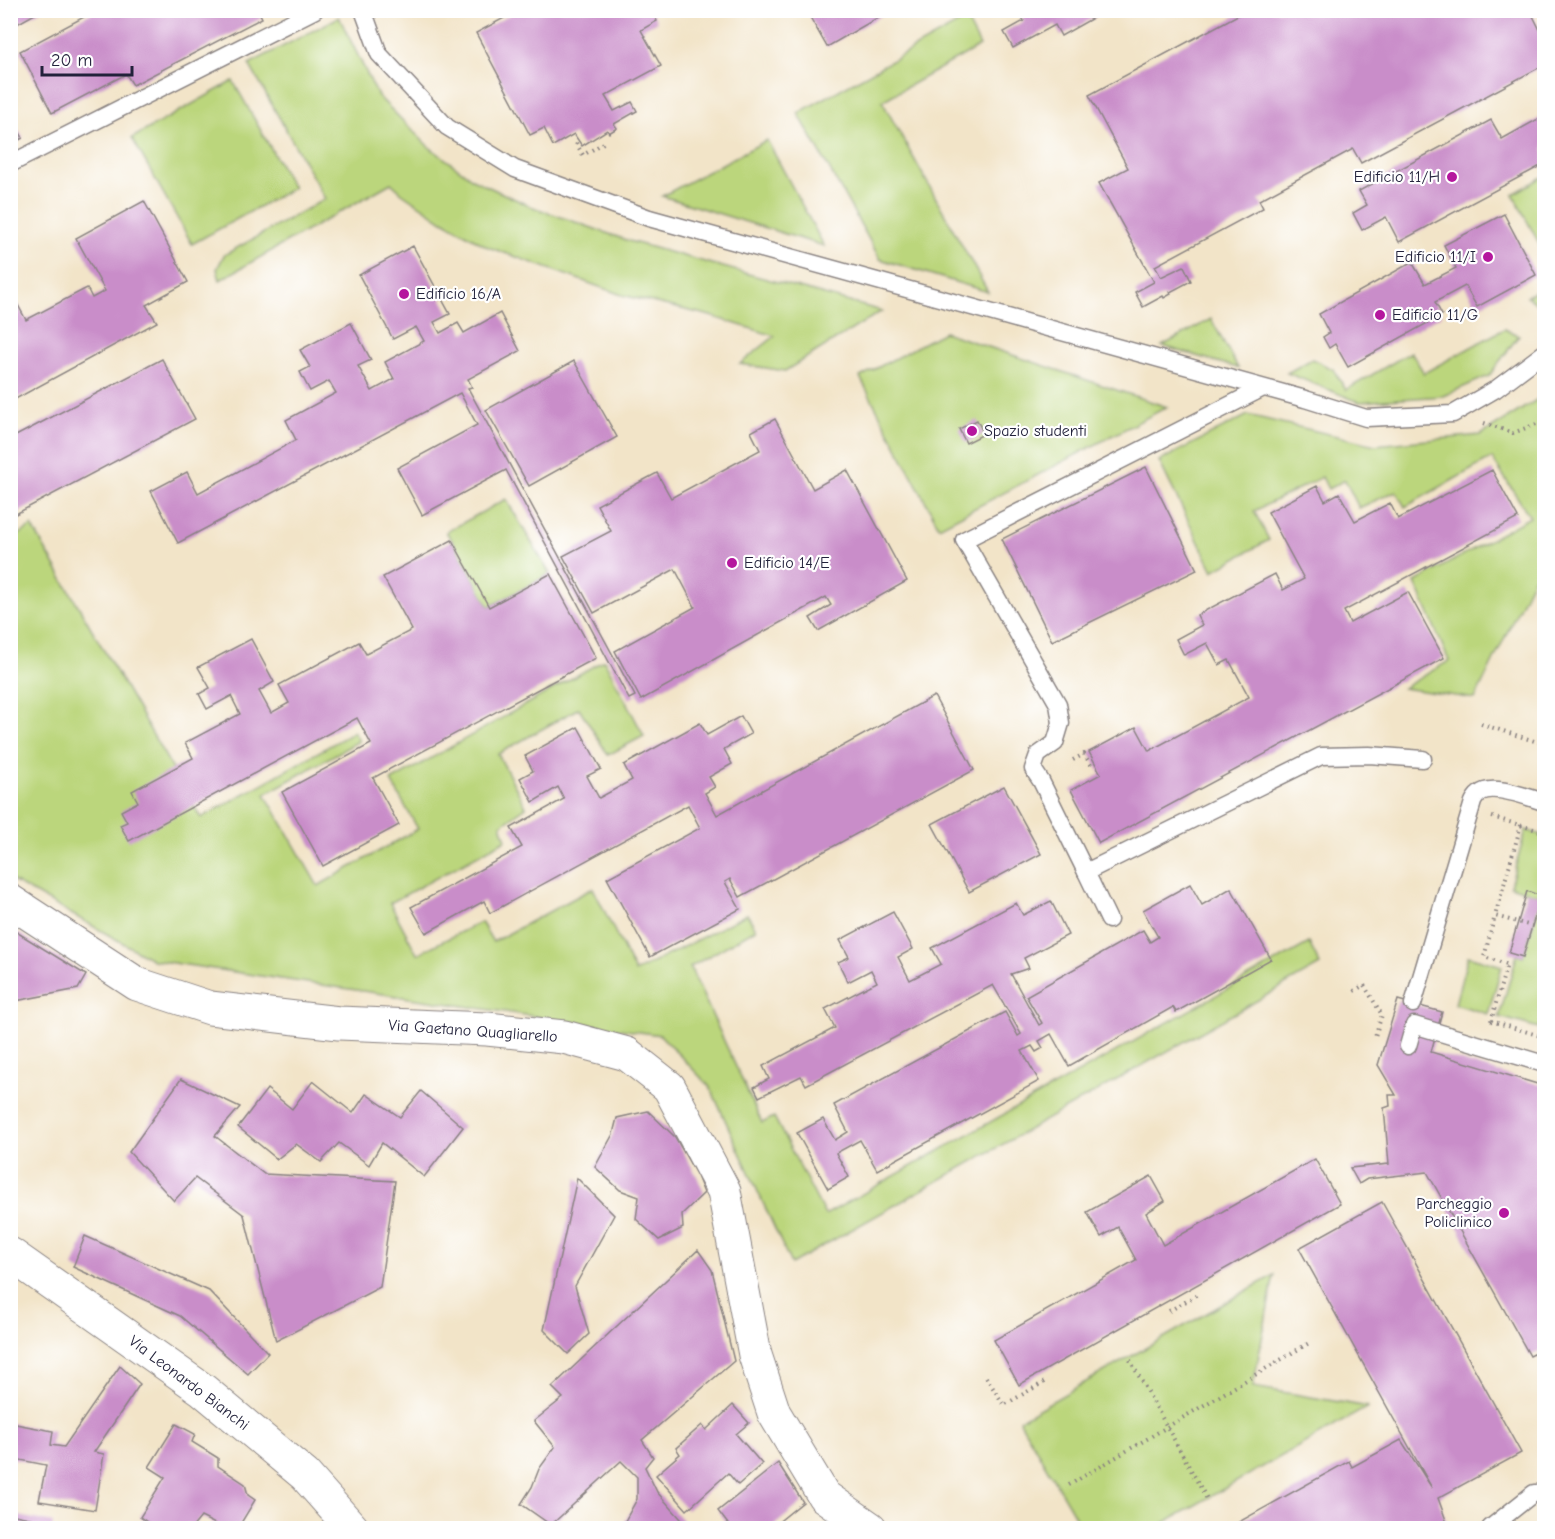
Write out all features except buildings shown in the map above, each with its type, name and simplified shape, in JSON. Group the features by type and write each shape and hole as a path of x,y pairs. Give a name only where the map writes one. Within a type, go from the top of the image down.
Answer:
{"street":[{"name":"Via Gaetano Quagliarello","path":"10,901 137,984 210,1008 339,1023 487,1029 564,1037 627,1054 669,1087 724,1191 755,1355 774,1413 824,1496 870,1528"},
{"name":"Via Leonardo Bianchi","path":"10,1254 203,1390 305,1475 352,1528"}],"lane":[{"path":"10,164 315,10"},
{"path":"363,10 379,54 447,127 515,169 649,218 1366,418 1454,414 1496,389 1545,353"},
{"path":"1108,920 1041,781 1033,769 1038,755 1055,743 1061,723 1058,704 964,540 1263,388"},
{"path":"1086,872 1321,756 1369,755 1423,759"},
{"path":"1413,1004 1473,802 1485,790 1496,789 1545,802"},
{"path":"1408,1046 1414,1025 1545,1064"},
{"path":"1490,1528 1534,1492 1545,1493"}],"path":[{"path":"576,143 583,155 607,141"},
{"path":"1485,423 1513,433 1545,421"},
{"path":"1481,724 1545,744"},
{"path":"1067,763 1084,754 1091,765"},
{"path":"1471,810 1545,832"},
{"path":"1491,1021 1507,964 1484,957 1521,825"},
{"path":"1495,916 1532,926"},
{"path":"1353,991 1364,986 1382,1015 1374,1038"},
{"path":"1482,1018 1545,1037"},
{"path":"1170,1311 1197,1295"},
{"path":"1069,1485 1310,1343"},
{"path":"1130,1360 1207,1499"},
{"path":"986,1377 1004,1405 1048,1380"}],"green space":[{"path":"339,17 378,96 428,146 474,180 530,206 629,241 882,311 785,371 740,364 775,336 707,315 622,295 488,247 443,221 391,183 220,280 217,269 224,255 325,199 249,64"},
{"path":"966,19 980,46 882,101 988,292 880,259 798,113"},
{"path":"233,81 293,188 192,244 132,138"},
{"path":"767,140 824,246 662,196"},
{"path":"1544,176 1544,253 1513,194"},
{"path":"1544,286 1544,296 1537,304 1527,296"},
{"path":"1211,319 1238,368 1162,346"},
{"path":"1504,329 1519,335 1489,376 1443,396 1359,402 1287,373 1312,359 1333,369 1346,390 1411,352 1424,373"},
{"path":"944,332 1167,407 939,527 860,377"},
{"path":"1544,394 1544,559 1475,699 1403,688 1449,661 1415,582 1530,517 1492,458 1405,507 1396,491 1359,508 1345,480 1328,489 1322,477 1254,511 1269,540 1213,571 1159,461 1248,415 1375,445 1481,435"},
{"path":"506,499 550,574 489,607 446,532"},
{"path":"32,526 201,818 354,732 359,741 265,794 318,886 418,829 391,781 604,660 644,736 608,755 579,708 498,754 526,807 501,825 506,840 390,903 417,954 481,922 493,942 593,888 635,972 747,914 756,929 690,967 762,1123 774,1117 825,1215 1309,943 1320,965 791,1264 710,1087 660,1035 153,960 11,880 11,540"},
{"path":"1526,830 1544,836 1544,1011 1539,1028 1499,1017 1517,955 1523,957 1541,896 1510,886"},
{"path":"1468,956 1502,966 1488,1014 1455,1004"},
{"path":"1274,1275 1253,1387 1368,1407 1155,1528 1082,1528 1019,1420"}],"place":[{"name":"Edificio 11/H","path":"1452,177"},
{"name":"Edificio 11/I","path":"1488,257"},
{"name":"Edificio 16/A","path":"404,294"},
{"name":"Edificio 11/G","path":"1380,315"},
{"name":"Spazio studenti","path":"972,431"},
{"name":"Edificio 14/E","path":"732,563"},
{"name":"Parcheggio Policlinico","path":"1504,1213"}]}
